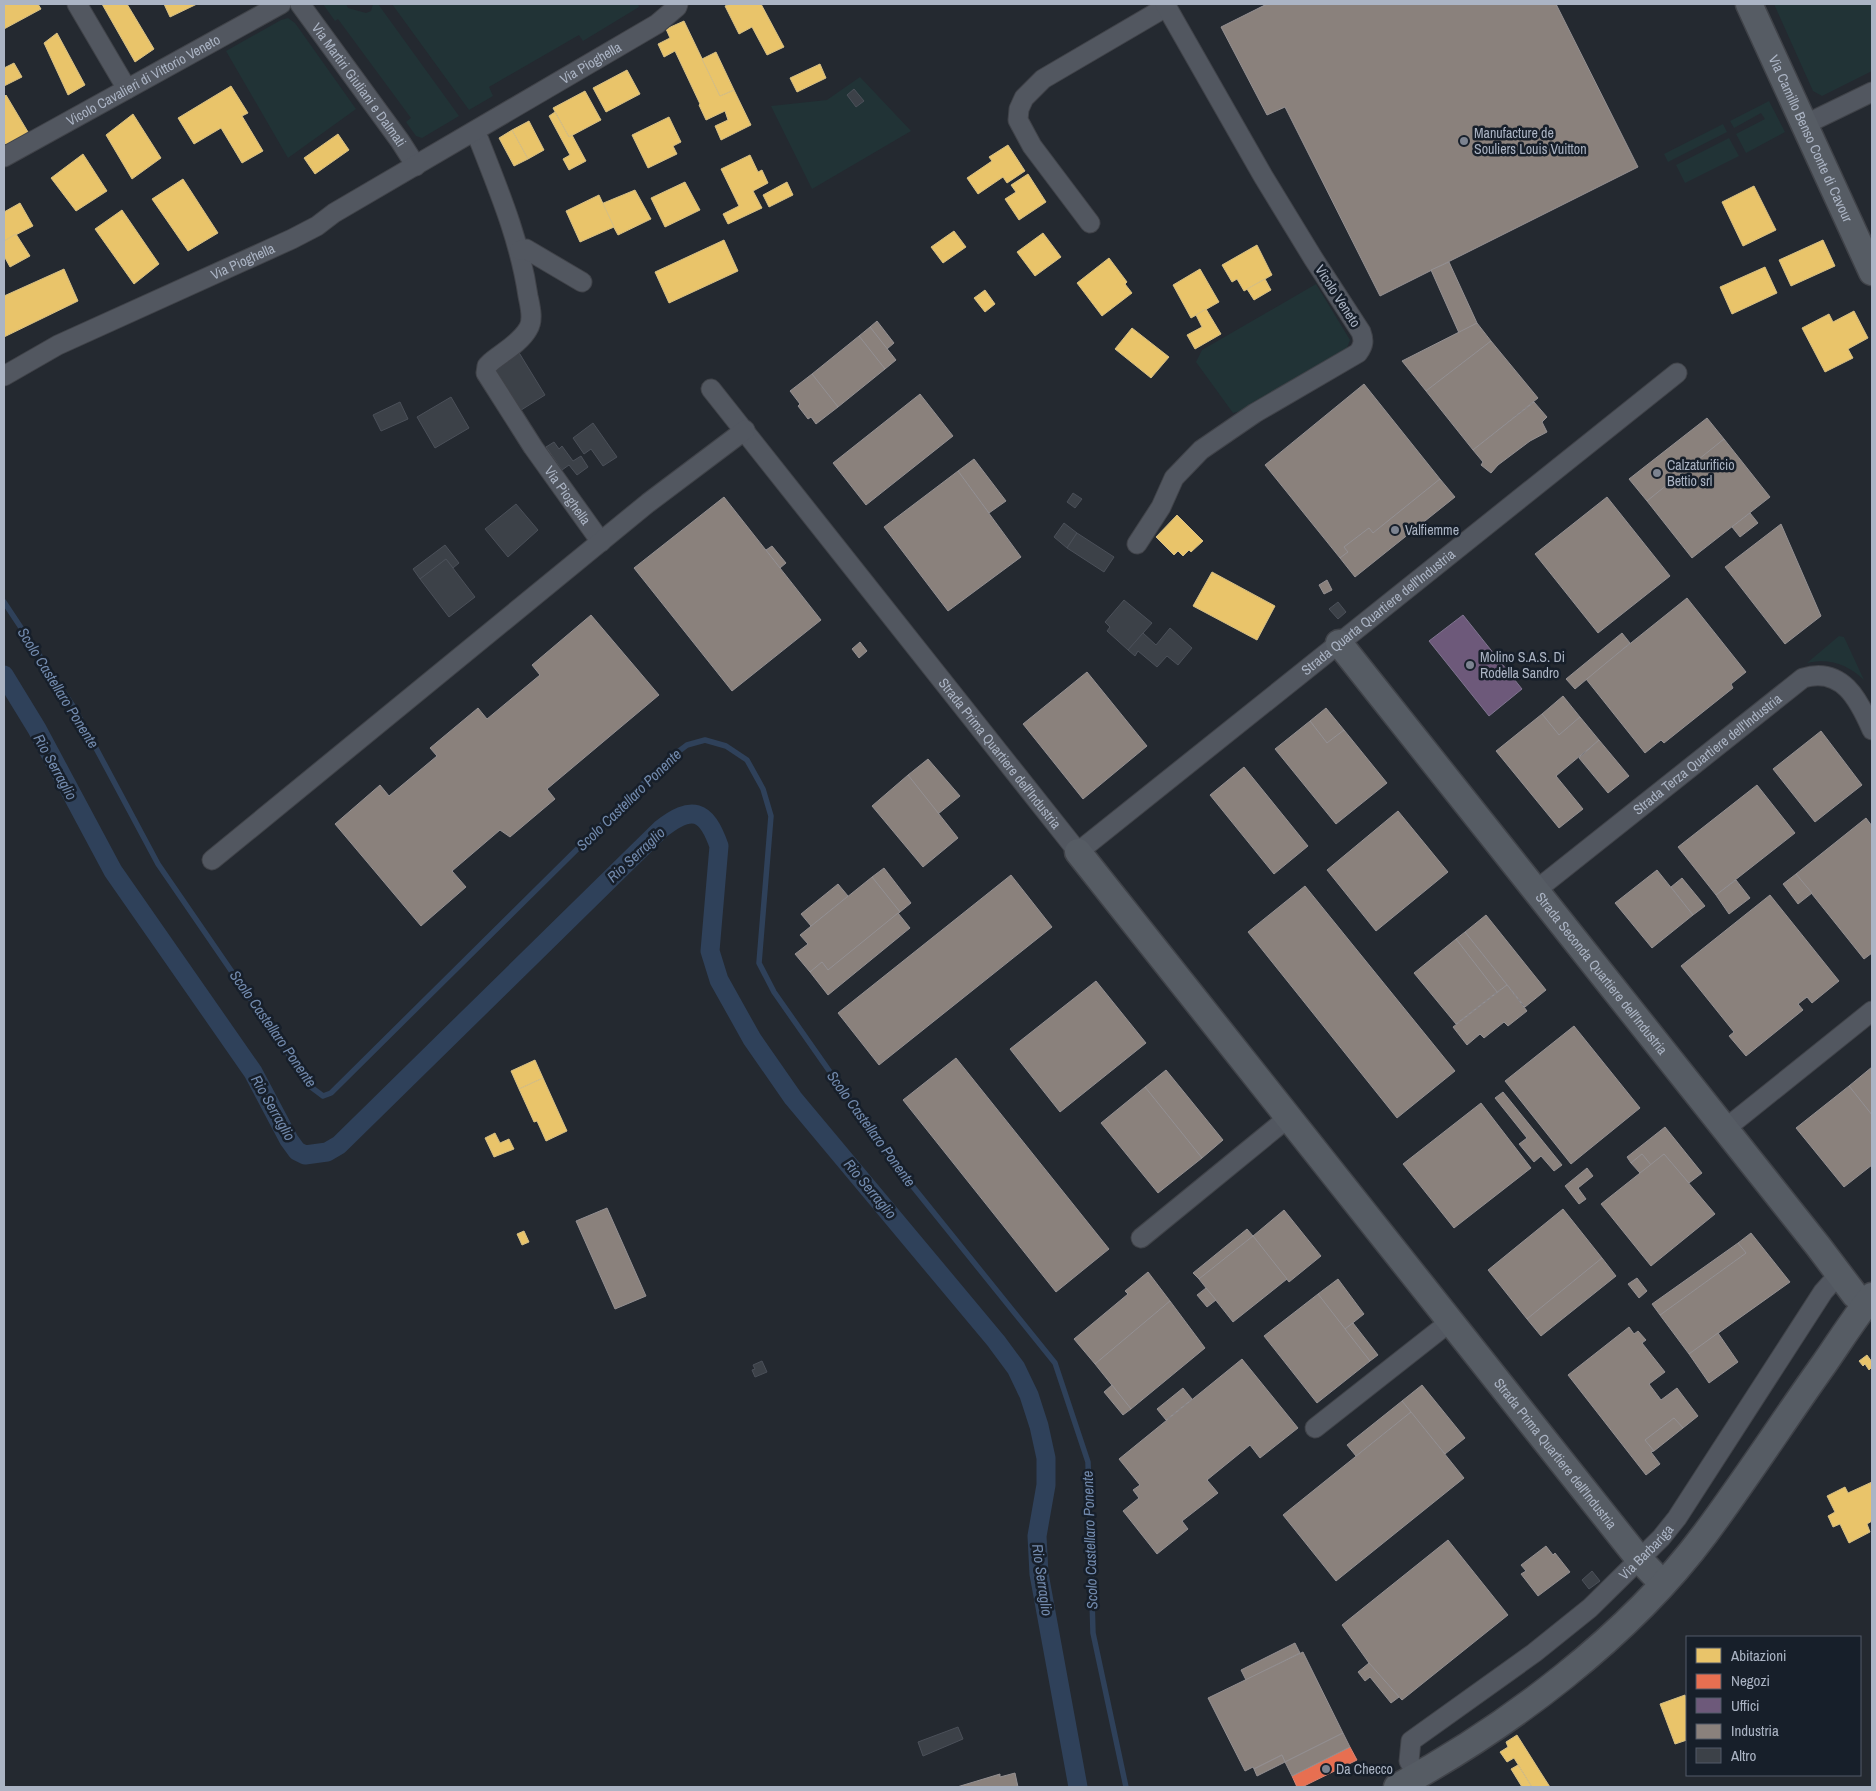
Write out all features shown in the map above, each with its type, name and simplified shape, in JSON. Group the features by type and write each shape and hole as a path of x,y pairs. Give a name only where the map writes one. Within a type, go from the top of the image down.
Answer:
{"street":[{"path":"77,4 127,89"},
{"name":"Vicolo Cavalieri di Vittorio Veneto","path":"4,157 281,4"},
{"name":"Via Martiri Giuliani e Dalmati","path":"300,4 400,141 416,166"},
{"name":"Via Pioghella","path":"4,376 67,341 292,239 657,24 678,4"},
{"name":"Via Camillo Benso Conte di Cavour","path":"1749,4 1872,272"},
{"name":"Vicolo Veneto","path":"1090,223 1032,146 1018,120 1019,109 1024,98 1043,79 1166,5 1263,176 1361,332 1364,340 1362,348 1358,352 1255,413 1201,450 1174,478 1161,507 1137,544"},
{"path":"1804,125 1872,92"},
{"name":"Via Pioghella","path":"474,133 479,140 520,250 531,310 529,328 521,338 490,362 487,366 486,374 533,447 601,542"},
{"path":"520,250 526,250 582,282"},
{"name":"Strada Quarta Quartiere dell'Industria","path":"1078,852 1677,373"},
{"name":"Strada Prima Quartiere dell'Industria","path":"711,389 1639,1559 1663,1584"},
{"path":"212,860 648,503 745,430"},
{"name":"Strada Seconda Quartiere dell'Industria","path":"1338,643 1855,1295 1869,1300"},
{"name":"Strada Terza Quartiere dell'Industria","path":"1535,891 1803,678 1820,675 1828,676 1842,684 1863,708 1872,730"},
{"path":"1725,1129 1872,1011"},
{"path":"1141,1238 1289,1117"},
{"name":"Via Barbariga","path":"1407,1782 1411,1742 1534,1653 1590,1608 1661,1538 1677,1518 1824,1292 1839,1274"},
{"name":"Via Barbariga","path":"1407,1782 1513,1714 1563,1676 1613,1634 1663,1584 1704,1536 1869,1300"},
{"path":"1315,1428 1451,1321"}],"shaded area":[{"path":"323,4 346,4 348,8 366,13 371,11 373,4 378,4 459,116 422,138 416,136 406,122 411,118 338,19 335,21"},
{"path":"392,4 638,4 639,7 583,41 579,35 489,87 493,96 469,110"},
{"path":"1774,4 1872,4 1872,71 1822,96 1813,91"},
{"path":"288,18 295,23 356,109 288,158 226,51 281,20"},
{"path":"860,77 911,131 812,189 771,106 827,100"},
{"path":"1769,101 1785,132 1746,153 1736,134 1765,119 1761,113 1734,128 1730,121"},
{"path":"1723,124 1727,132 1668,162 1664,154"},
{"path":"1729,138 1739,156 1685,183 1676,165"},
{"path":"1316,284 1350,340 1347,348 1241,411 1233,413 1196,362 1202,350"},
{"path":"1839,636 1844,637 1864,680 1845,666 1823,661 1807,663"}],"building: Abitazioni":[{"path":"4,4 38,4 41,9 4,29"},
{"path":"102,4 127,4 154,49 135,62"},
{"path":"164,4 197,4 170,17"},
{"path":"730,4 761,4 784,47 767,55 752,27 739,34 725,6"},
{"path":"684,21 720,96 734,90 751,125 721,140 715,126 728,120 725,111 706,120 675,51 664,57 658,44 670,38 666,29"},
{"path":"57,33 85,85 68,95 44,43"},
{"path":"716,52 734,90 720,96 702,59"},
{"path":"14,63 22,77 4,86 4,68"},
{"path":"820,64 826,78 797,92 790,78"},
{"path":"627,70 640,94 606,112 593,88"},
{"path":"231,86 248,113 242,116 263,151 242,163 221,128 194,144 178,118"},
{"path":"585,91 601,120 569,137 553,108"},
{"path":"6,95 28,132 7,146 4,141 4,97"},
{"path":"555,112 569,137 572,135 586,161 569,170 563,159 570,155 549,116"},
{"path":"133,114 161,158 132,179 106,135"},
{"path":"669,117 681,142 673,146 677,154 648,168 632,135"},
{"path":"529,121 544,150 528,159 512,130"},
{"path":"512,130 528,159 514,166 499,138"},
{"path":"338,134 349,150 315,174 304,158"},
{"path":"1008,145 1025,171 1007,183 1003,177 978,194 967,178 992,161 989,157"},
{"path":"83,154 107,191 76,211 51,178"},
{"path":"750,155 758,172 762,170 768,183 753,191 762,208 728,224 723,214 739,206 721,169"},
{"path":"1028,174 1046,202 1019,220 1005,199 1016,192 1011,185"},
{"path":"183,179 218,233 188,251 152,199"},
{"path":"685,182 700,210 665,227 651,198"},
{"path":"787,182 793,195 769,207 763,195"},
{"path":"1754,186 1776,230 1743,246 1722,202"},
{"path":"635,190 651,219 618,235 601,204"},
{"path":"599,195 614,227 580,242 566,211"},
{"path":"20,203 33,226 4,241 4,212"},
{"path":"122,210 159,264 134,284 95,229"},
{"path":"954,231 966,247 943,263 931,247"},
{"path":"1043,233 1061,257 1035,276 1017,252"},
{"path":"16,234 30,256 10,267 4,256 4,241"},
{"path":"724,240 738,271 669,303 655,272"},
{"path":"1823,240 1835,266 1791,286 1779,260"},
{"path":"1257,245 1272,275 1244,291 1237,279 1232,282 1222,265"},
{"path":"1109,258 1127,282 1125,284 1132,293 1102,316 1077,283"},
{"path":"1765,267 1777,293 1732,314 1720,287"},
{"path":"64,269 78,301 4,337 4,296"},
{"path":"1200,269 1219,302 1191,318 1173,285"},
{"path":"1265,279 1271,290 1254,300 1247,289"},
{"path":"985,290 995,304 985,312 974,298"},
{"path":"1206,309 1221,334 1195,349 1187,335 1202,327 1196,315"},
{"path":"1854,311 1868,338 1848,349 1853,358 1825,372 1802,328 1829,314 1833,322"},
{"path":"1132,328 1169,357 1151,378 1115,349"},
{"path":"1177,515 1203,541 1191,552 1189,550 1183,556 1178,551 1174,555 1156,537"},
{"path":"1212,572 1275,606 1257,640 1193,606"},
{"path":"535,1060 543,1078 519,1089 511,1071"},
{"path":"543,1078 567,1131 546,1141 537,1121 534,1122 519,1089"},
{"path":"495,1133 500,1143 509,1139 514,1149 494,1157 485,1138"},
{"path":"524,1231 529,1242 522,1245 517,1234"},
{"path":"1867,1355 1872,1362 1872,1367 1869,1370 1865,1364 1863,1366 1859,1361"},
{"path":"1872,1482 1872,1521 1867,1524 1870,1532 1849,1543 1840,1524 1833,1527 1828,1516 1835,1512 1827,1496 1845,1487 1848,1493"},
{"path":"1685,1695 1686,1740 1675,1744 1660,1704"},
{"path":"1517,1735 1550,1787 1532,1787 1514,1758 1507,1762 1500,1752 1508,1747 1506,1742"},
{"path":"1518,1765 1532,1787 1522,1787 1511,1769"}],"building: Negozi":[{"path":"1350,1747 1357,1760 1302,1787 1297,1787 1292,1776"}],"building: Uffici":[{"path":"1463,615 1522,689 1489,716 1429,641"}],"building: Industria":[{"name":"Manufacture de Souliers Louis Vuitton","path":"1267,4 1556,4 1638,167 1380,296 1285,107 1267,115 1221,27"},
{"path":"1449,262 1477,323 1459,333 1431,270"},
{"path":"877,321 894,343 887,349 870,327"},
{"path":"1477,323 1491,341 1426,391 1402,361"},
{"path":"870,327 896,360 885,369 859,336"},
{"path":"859,336 885,369 838,407 812,374"},
{"path":"1491,341 1538,398 1473,450 1426,391"},
{"path":"812,374 838,407 816,424 811,417 808,419 790,391"},
{"path":"1364,384 1440,479 1373,533 1369,528 1344,547 1348,552 1340,558 1265,465"},
{"path":"920,394 953,436 866,505 833,463"},
{"path":"1534,402 1547,417 1542,422 1547,432 1530,441 1498,465 1491,473 1481,465 1483,462 1473,450"},
{"path":"1707,418 1724,439 1647,501 1629,479"},
{"path":"1724,439 1770,497 1692,558 1647,501"},
{"path":"974,459 1006,501 989,513 958,471"},
{"path":"958,471 1021,557 948,611 884,527"},
{"name":"Valfiemme","path":"1440,479 1455,497 1355,577 1340,558 1348,552 1344,547 1369,528 1373,533"},
{"path":"724,497 821,620 732,691 634,568"},
{"path":"1607,497 1670,576 1598,633 1535,554"},
{"path":"1750,513 1758,523 1740,537 1732,527"},
{"path":"1781,524 1821,616 1785,644 1725,567"},
{"path":"772,546 786,563 780,568 766,550"},
{"path":"1327,580 1332,590 1324,594 1319,585"},
{"path":"1687,598 1746,672 1731,684 1733,688 1664,743 1661,740 1645,753 1586,679"},
{"path":"591,615 659,695 547,789 555,799 510,837 500,830 452,871 466,887 421,926 335,824 380,785 389,796 437,756 430,748 478,708 487,719 540,675 532,665"},
{"path":"1622,633 1630,643 1575,689 1566,679"},
{"path":"860,642 867,651 859,658 852,649"},
{"path":"1087,672 1147,746 1083,799 1023,724"},
{"path":"1563,696 1580,717 1559,735 1542,714"},
{"path":"1326,708 1344,730 1327,743 1310,721"},
{"path":"1542,714 1559,735 1580,717 1599,740 1556,776 1583,809 1559,828 1496,751"},
{"path":"1310,721 1327,743 1344,730 1387,783 1336,824 1275,749"},
{"path":"1821,731 1862,785 1815,822 1773,769"},
{"path":"1599,740 1629,776 1608,793 1579,758"},
{"path":"928,759 960,796 938,814 908,775"},
{"path":"1244,767 1308,846 1274,874 1210,795"},
{"path":"908,775 958,838 923,867 872,806"},
{"path":"1757,785 1795,833 1716,895 1678,847"},
{"path":"1398,811 1448,872 1376,931 1327,870"},
{"path":"1866,818 1872,826 1872,953 1864,959 1796,874"},
{"path":"884,868 911,903 900,912 872,877"},
{"path":"1657,870 1693,915 1652,948 1615,903"},
{"path":"1796,874 1812,893 1798,904 1783,884"},
{"path":"1011,875 1052,927 879,1065 838,1013"},
{"path":"872,877 900,912 828,970 822,962 810,972 795,954 808,944 800,935"},
{"path":"1682,878 1705,906 1693,915 1671,887"},
{"path":"1736,880 1750,898 1729,914 1716,895"},
{"path":"838,884 848,896 811,926 801,914"},
{"path":"1305,886 1455,1071 1397,1118 1248,932"},
{"path":"1770,895 1839,981 1812,1003 1807,997 1798,1004 1803,1010 1746,1056 1729,1036 1734,1032 1681,966"},
{"path":"898,913 910,928 828,995 810,972 822,962 828,970"},
{"path":"1486,915 1546,990 1525,1007 1465,932"},
{"path":"1465,932 1507,985 1497,992 1456,939"},
{"path":"1456,939 1497,992 1456,1024 1414,973"},
{"path":"1096,981 1146,1043 1060,1112 1010,1049"},
{"path":"1507,985 1527,1011 1508,1026 1504,1022 1484,1038 1480,1034 1467,1045 1453,1027"},
{"path":"1574,1026 1640,1108 1571,1164 1505,1081"},
{"path":"956,1058 1109,1249 1056,1292 903,1100"},
{"path":"1872,1067 1872,1115 1849,1086"},
{"path":"1166,1070 1223,1140 1202,1158 1145,1087"},
{"path":"1849,1086 1872,1115 1872,1165 1844,1187 1796,1128"},
{"path":"1145,1087 1202,1158 1158,1193 1101,1123"},
{"path":"1503,1092 1562,1165 1554,1171 1541,1156 1534,1162 1519,1144 1527,1138 1495,1098"},
{"path":"1481,1103 1531,1168 1454,1228 1403,1164"},
{"path":"1665,1127 1702,1173 1689,1183 1664,1154 1651,1165 1642,1154 1631,1163 1627,1157"},
{"path":"1642,1154 1651,1165 1640,1173 1631,1163"},
{"path":"1664,1154 1715,1214 1651,1266 1601,1204"},
{"path":"1587,1168 1593,1176 1578,1188 1586,1199 1579,1204 1565,1186"},
{"path":"607,1208 646,1296 615,1309 576,1221"},
{"path":"1563,1209 1602,1258 1527,1319 1488,1270"},
{"path":"1284,1210 1321,1256 1289,1282 1253,1236"},
{"path":"1247,1229 1253,1236 1199,1279 1193,1273"},
{"path":"1751,1233 1790,1282 1689,1354 1660,1315 1746,1253 1738,1243"},
{"path":"1253,1236 1287,1279 1233,1322 1199,1279"},
{"path":"1738,1243 1746,1253 1660,1315 1652,1304"},
{"path":"1602,1258 1616,1276 1541,1336 1527,1319"},
{"path":"1148,1272 1170,1301 1095,1364 1074,1339 1128,1294 1125,1291"},
{"path":"1637,1278 1647,1291 1639,1298 1628,1284"},
{"path":"1338,1279 1364,1314 1345,1329 1318,1294"},
{"path":"1206,1288 1216,1300 1207,1307 1197,1295"},
{"path":"1318,1294 1370,1361 1317,1403 1264,1336"},
{"path":"1170,1301 1205,1348 1131,1409 1095,1364"},
{"path":"1353,1323 1378,1355 1370,1361 1345,1329"},
{"path":"1629,1327 1634,1334 1638,1331 1646,1340 1642,1343 1665,1372 1649,1384 1661,1400 1677,1388 1698,1416 1683,1428 1674,1418 1645,1440 1654,1451 1651,1452 1660,1464 1646,1475 1568,1375"},
{"path":"1718,1333 1738,1362 1709,1383 1689,1354"},
{"path":"1242,1359 1298,1428 1260,1458 1250,1445 1207,1480 1218,1493 1182,1521 1188,1529 1157,1554 1123,1511 1139,1498 1133,1490 1140,1485 1119,1459"},
{"path":"1112,1385 1131,1409 1123,1415 1104,1392"},
{"path":"1422,1385 1465,1438 1445,1454 1402,1401"},
{"path":"1183,1388 1192,1399 1166,1420 1157,1409"},
{"path":"1402,1401 1411,1412 1356,1456 1347,1445"},
{"path":"1411,1412 1464,1478 1336,1581 1283,1515"},
{"path":"1674,1418 1683,1428 1654,1451 1645,1440"},
{"path":"1448,1540 1508,1615 1402,1700 1369,1663 1342,1625"},
{"path":"1546,1546 1553,1555 1555,1553 1570,1572 1538,1596 1521,1574 1526,1571 1521,1565"},
{"path":"1295,1643 1300,1653 1246,1680 1241,1670"},
{"path":"1303,1652 1343,1733 1285,1762 1282,1755 1254,1769 1253,1767 1245,1771 1208,1698"},
{"path":"1369,1663 1399,1697 1391,1703 1370,1677 1365,1681 1358,1672"},
{"path":"1343,1733 1350,1747 1292,1776 1285,1762"},
{"path":"1282,1755 1285,1762 1257,1776 1254,1769"},
{"path":"1015,1773 1018,1787 957,1787 1000,1774 1000,1777"}],"building: Altro":[{"path":"854,89 864,101 856,107 847,95"},
{"path":"518,351 545,395 518,412 491,368"},
{"path":"451,397 469,428 435,448 417,417"},
{"path":"400,402 408,419 381,431 373,415"},
{"path":"593,423 617,457 603,466 591,449 584,454 573,438"},
{"path":"554,442 559,449 562,446 573,461 581,456 588,467 577,475 569,465 562,470 546,447"},
{"path":"1073,493 1082,499 1075,508 1067,502"},
{"path":"516,504 538,530 508,557 485,529"},
{"path":"1064,523 1077,533 1067,548 1054,537"},
{"path":"1077,533 1114,557 1104,572 1067,548"},
{"path":"445,545 459,563 453,568 446,559 420,579 413,569"},
{"path":"446,559 475,597 449,617 420,579"},
{"path":"1124,600 1152,623 1128,650 1107,631 1110,627 1105,622"},
{"path":"1338,602 1346,612 1338,619 1329,609"},
{"path":"1170,628 1192,648 1178,665 1167,656 1157,667 1138,651 1135,656 1128,650 1143,633 1156,645"},
{"path":"762,1361 767,1372 755,1377 752,1370 755,1369 753,1365"},
{"path":"1592,1571 1600,1581 1589,1589 1582,1580"},
{"path":"958,1727 963,1739 923,1756 918,1742"}],"waterway":[{"name":"Scolo Castellaro Ponente","path":"4,602 75,709 158,864 311,1087 323,1096 331,1093 666,761 687,745 705,740 726,746 747,760 763,789 771,816 759,963 774,992 893,1162 1055,1363 1088,1462 1093,1633 1126,1787"},
{"name":"Rio Serraglio","path":"4,675 37,729 113,871 253,1072 289,1140 297,1151 305,1155 327,1152 339,1145 661,829 681,816 690,814 703,818 709,824 719,846 710,951 719,980 752,1039 793,1098 996,1341 1016,1368 1029,1395 1039,1426 1046,1458 1046,1485 1037,1536 1039,1574 1078,1787"}],"place":[{"name":"Manufacture de Souliers Louis Vuitton","path":"1464,141"},
{"name":"Calzaturificio Bettio srl","path":"1657,473"},
{"name":"Valfiemme","path":"1395,530"},
{"name":"Molino S.A.S. Di Rodella Sandro","path":"1470,665"},
{"name":"Da Checco","path":"1326,1769"}]}
